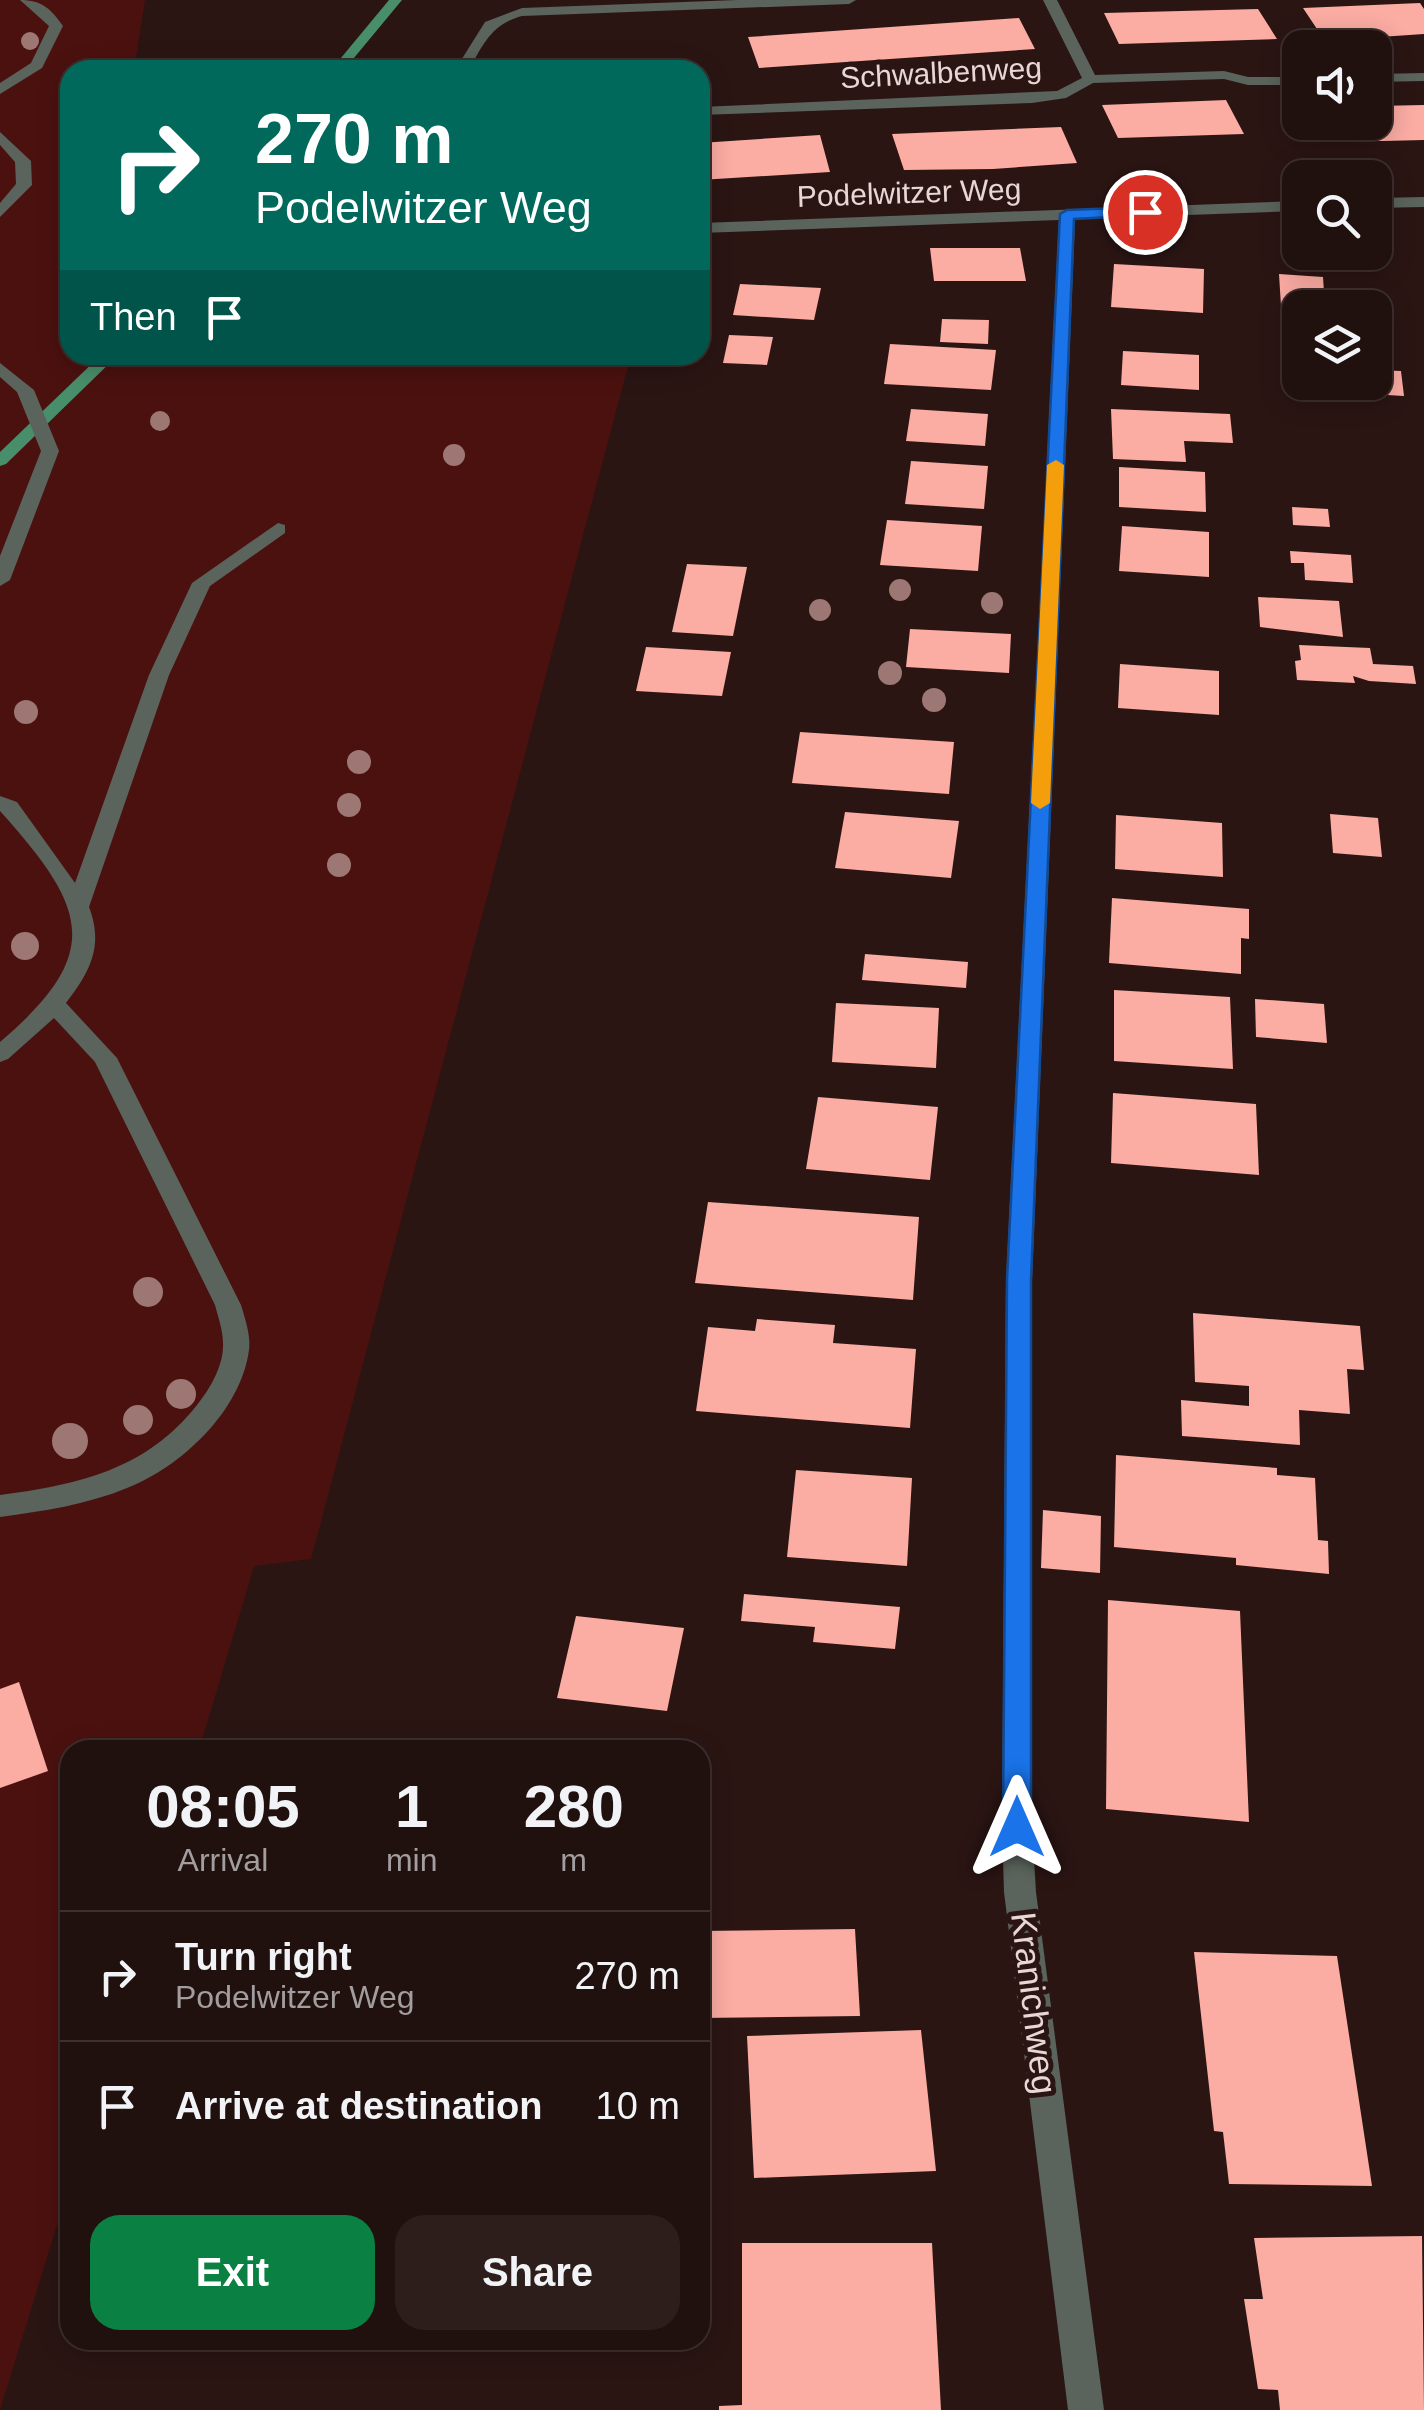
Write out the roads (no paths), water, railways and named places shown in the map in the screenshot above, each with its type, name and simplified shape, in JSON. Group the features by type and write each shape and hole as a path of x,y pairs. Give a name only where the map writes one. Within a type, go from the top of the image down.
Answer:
{"street":[{"path":"0,90 37,65 56,26 46,13 27,0"},
{"path":"467,60 486,25 501,16 522,12 849,0"},
{"path":"1050,0 1090,78"},
{"name":"Schwalbenweg","path":"710,111 1032,99 1061,95 1090,78 1224,76 1282,81"},
{"path":"1392,77 1424,76"},
{"path":"0,136 23,161 24,184 0,212"},
{"path":"1392,203 1424,202"},
{"name":"Podelwitzer Weg","path":"710,228 1282,207"},
{"name":"Kranichweg","path":"1067,214 1019,1280 1017,1827 1020,1892 1086,2410"},
{"path":"0,368 25,390 50,451 0,580"},
{"path":"77,908 159,675 202,583 278,529"},
{"path":"0,779 4,804 64,883 86,928 81,959 55,1005 0,1054"},
{"path":"0,1506 66,1497 136,1473 192,1431 226,1384 237,1347 228,1305 104,1058 55,1005"}],"waterway":[{"path":"345,60 396,0"},
{"path":"0,461 100,365"}]}
